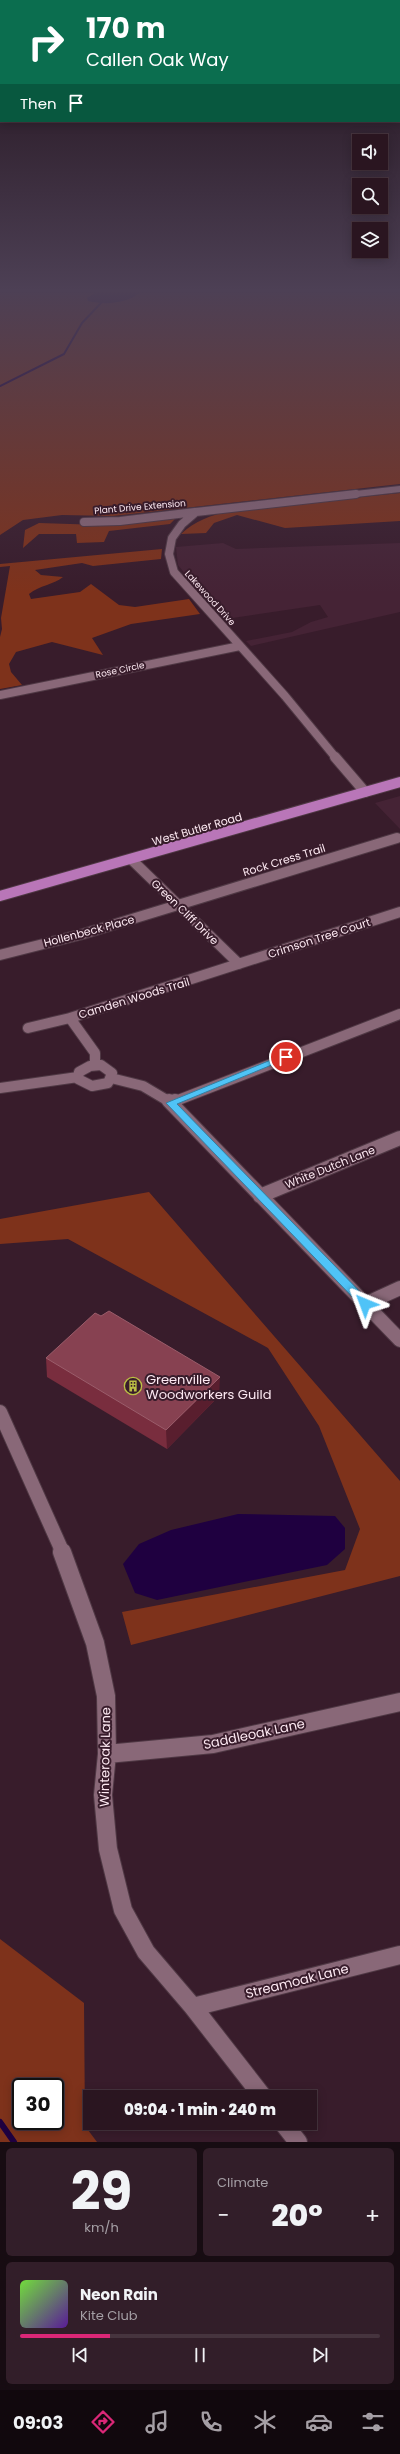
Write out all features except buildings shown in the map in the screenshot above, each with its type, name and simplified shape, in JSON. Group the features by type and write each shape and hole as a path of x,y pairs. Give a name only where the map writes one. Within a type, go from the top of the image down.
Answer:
{"main road":[{"name":"West Butler Road","path":"0,896 132,860 400,782"}],"street":[{"path":"196,512 400,489"},
{"name":"Plant Drive Extension","path":"84,522 120,521 196,512"},
{"name":"Lakewood Drive","path":"196,512 180,525 172,536 168,551 170,564 180,581 286,696 365,792"},
{"name":"Rose Circle","path":"0,695 240,646"},
{"name":"Rock Cress Trail","path":"178,906 397,838"},
{"name":"Green Cliff Drive","path":"132,860 239,964"},
{"name":"Hollenbeck Place","path":"0,955 83,934 178,906"},
{"name":"Crimson Tree Court","path":"239,964 400,912"},
{"name":"Camden Woods Trail","path":"28,1028 70,1018 239,964"},
{"path":"170,1103 400,1014"},
{"path":"70,1018 95,1053 95,1065"},
{"path":"78,1077 81,1070 95,1065 110,1070 111,1078"},
{"path":"78,1077 84,1084 95,1086 106,1083 111,1078"},
{"path":"0,1088 78,1077"},
{"path":"111,1078 130,1081 160,1094 170,1103 400,1340"},
{"name":"White Dutch Lane","path":"260,1196 400,1138"},
{"path":"365,1304 400,1288"},
{"name":"Winteroak Lane","path":"0,1412 62,1551 95,1643 106,1696 107,1754 102,1795 108,1849 123,1910 146,1952 193,2007 258,2090"},
{"name":"Saddleoak Lane","path":"107,1754 212,1744 400,1702"},
{"name":"Streamoak Lane","path":"193,2007 400,1955"},
{"path":"289,2130 298,2142"}],"shaded area":[{"path":"0,393 400,393 400,484 113,516 62,515 23,520 0,535"},
{"path":"400,493 400,521 285,528 237,515 214,523 206,533 181,534 192,525 204,519 229,511"},
{"path":"176,518 170,524 109,531 104,542 77,543 76,534 39,534 23,548 25,530 39,523 101,525"},
{"path":"223,543 236,549 400,543 400,612 251,646 246,641 292,632 311,622 328,617 320,605 226,619 211,606 178,565 176,547"},
{"path":"162,549 161,559 93,566 82,563 35,570 41,575 63,577 29,594 31,599 80,592 91,584 119,605 135,607 189,599 200,614 131,624 92,638 103,655 52,642 16,652 9,664 11,672 22,685 0,689 1,618 10,566 0,567 0,564"},
{"path":"400,796 400,829 375,803"},
{"path":"149,1192 400,1481 400,1576 131,1645 122,1612 345,1570 360,1529 319,1426 268,1348 68,1239 0,1244 0,1219"},
{"path":"238,1514 335,1516 345,1528 345,1549 327,1565 157,1600 135,1593 123,1564 139,1544 171,1530"},
{"path":"0,1939 84,2003 85,2090 83,2090 83,2130 88,2130 97,2142 0,2142"}],"waterway":[{"path":"0,2122 14,2142"}],"place":[{"name":"Greenville Woodworkers Guild","path":"133,1386"}],"route":[{"path":"286,1057 170,1103 365,1304"}]}
